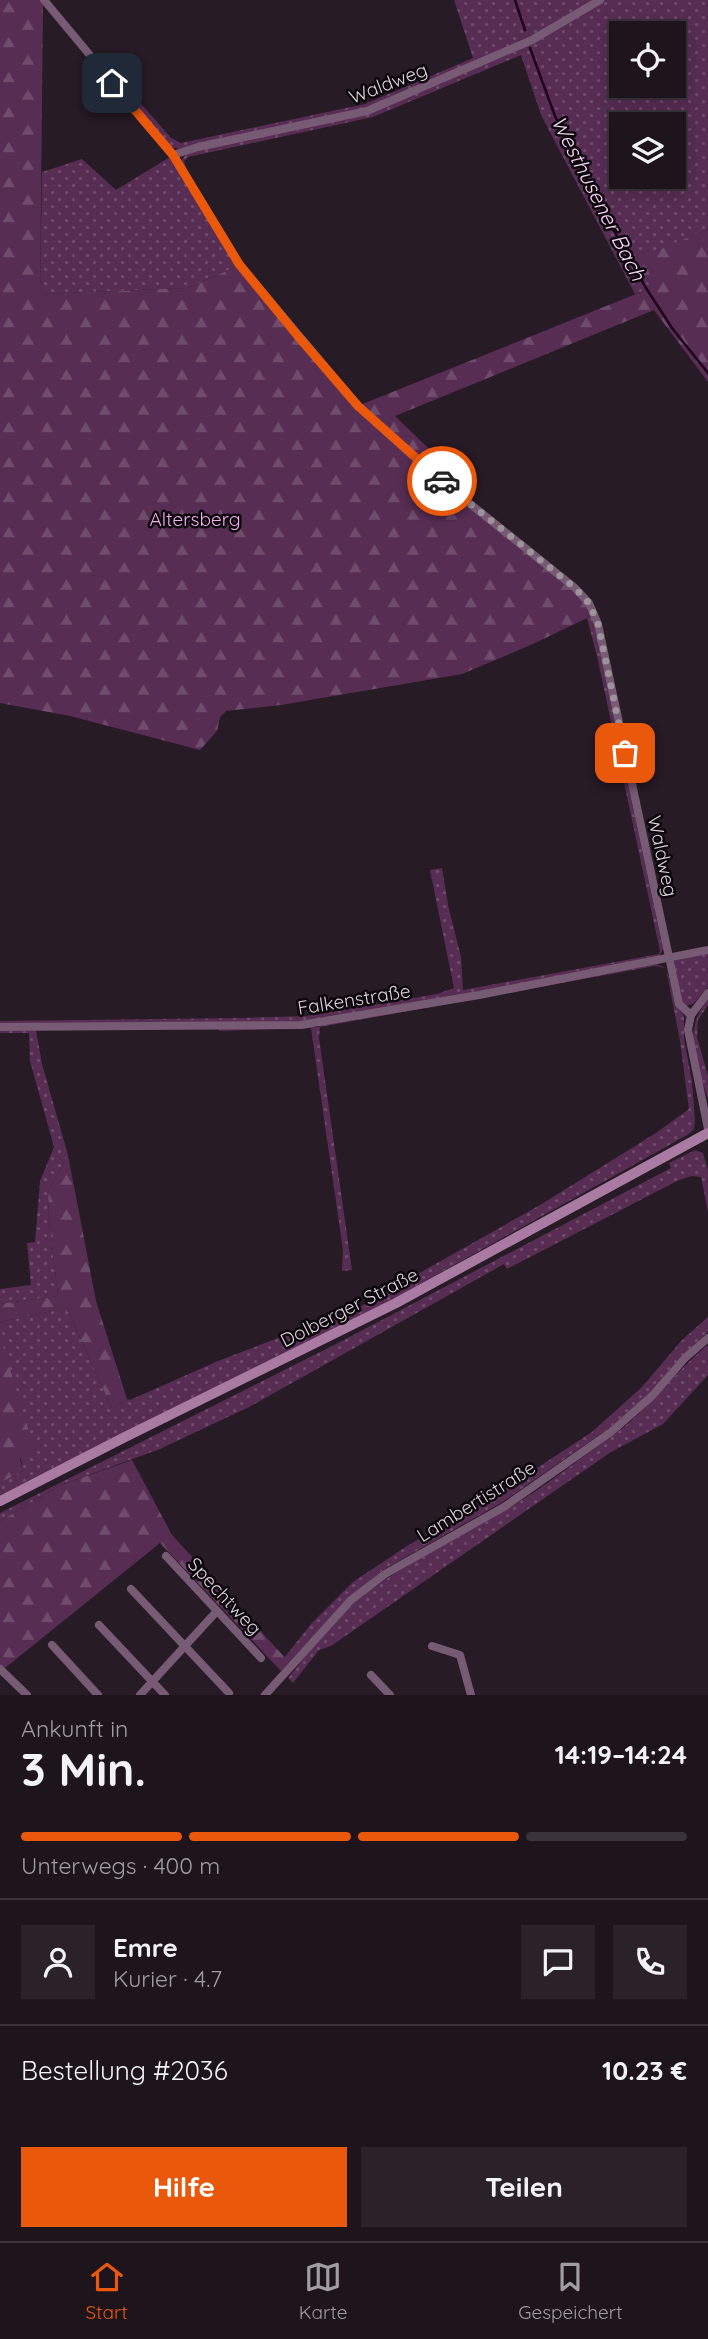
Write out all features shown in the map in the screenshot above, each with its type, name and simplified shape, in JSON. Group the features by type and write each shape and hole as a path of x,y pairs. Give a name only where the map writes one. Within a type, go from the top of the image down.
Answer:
{"main road":[{"name":"Dolberger Straße","path":"0,1502 396,1303 708,1131"}],"street":[{"name":"Waldweg","path":"44,0 173,155 239,264 358,406 439,479 574,587 589,603 598,624 679,1004 691,1015"},
{"name":"Waldweg","path":"173,155 198,147 367,111 532,40 600,0"},
{"name":"Falkenstraße","path":"0,1027 301,1025 479,995 708,950"},
{"path":"708,993 691,1015 688,1024 688,1038 708,1131"},
{"name":"Lambertistraße","path":"265,1695 351,1600 385,1574 503,1507 611,1432 652,1396 685,1358 708,1338"},
{"name":"Spechtweg","path":"166,1556 261,1658"},
{"path":"131,1589 229,1693"},
{"path":"139,1695 217,1611"},
{"path":"99,1625 164,1695"},
{"path":"52,1645 98,1695"},
{"path":"432,1646 460,1655 471,1695"},
{"path":"0,1669 27,1695"},
{"path":"371,1675 390,1695"}],"green space":[{"name":"Altersberg","path":"0,0 48,0 43,3 40,294 188,288 238,266 360,405 651,288 636,259 708,229 708,382 654,310 395,416 451,470 442,477 573,589 585,603 591,616 462,674 281,705 226,711 220,717 217,731 200,750 70,716 0,703"},
{"path":"454,0 596,0 533,37 367,108 180,149 170,147 131,102 136,98 171,138 181,143 365,104 473,58"},
{"path":"605,0 708,0 708,229 637,259 651,288 635,294 541,115 521,55 373,117 188,157 184,161 187,171 181,161 187,153 367,113 519,50"},
{"path":"170,157 238,266 188,288 40,294 42,172 82,159 116,190"},
{"path":"591,616 663,949 659,957 479,992 299,1022 0,1025 0,1021 307,1016 437,994 454,988 430,870 442,868 461,957 463,990 659,954 587,618"},
{"path":"708,953 708,987 693,1004 685,1006 682,1004 673,961"},
{"path":"656,964 666,968 655,966 320,1027 319,1038 352,1270 342,1271 343,1250 311,1028 219,1031 319,1027"},
{"path":"666,968 676,1005 684,1016 684,1039 692,1082 695,1121 694,1129 689,1134 395,1298 0,1495 0,1483 23,1471 0,1336 0,1322 67,1308 112,1409 127,1399 218,1361 361,1306 540,1205 656,1133 689,1109"},
{"path":"708,1000 708,1005 698,1020 697,1037 708,1076 708,1099 696,1060 693,1036 700,1012"},
{"path":"0,1030 36,1030 42,1064 68,1155 48,1191 58,1296 0,1304 0,1289 31,1285 27,1243 35,1242 40,1181 54,1147 30,1061 29,1033 0,1033"},
{"path":"695,1150 703,1153 708,1170 708,1212 701,1177 692,1176 679,1180 507,1269 504,1264 249,1407 160,1449 61,1485 0,1521 0,1513 338,1343 671,1168 669,1163"},
{"path":"68,1155 96,1301 127,1399 112,1409 67,1308 0,1322 0,1304 58,1296 48,1191"},
{"path":"708,1317 708,1332 682,1356 649,1394 608,1429 501,1503 383,1570 348,1598 289,1662 284,1658 311,1624 353,1582 407,1546 476,1508 592,1432 642,1387 682,1340"},
{"path":"0,1336 35,1451 20,1459 23,1471 0,1483"},
{"path":"708,1345 708,1375 663,1424 611,1452 331,1646 319,1650 293,1683 288,1678 328,1628 355,1602 407,1566 483,1524 543,1486 611,1437 637,1416"},
{"path":"132,1460 172,1535 289,1662 281,1671 160,1543 5,1668 0,1665 0,1521 61,1485"}],"waterway":[{"name":"Westhusener Bach","path":"515,0 525,30"},
{"name":"Westhusener Bach","path":"530,48 555,116 600,206 646,288 672,328 708,373"}],"way so far":[{"path":"442,481 574,587 589,603 598,624 625,753"}],"route":[{"path":"112,83 173,155 239,264 297,335 358,406 442,481"}]}
